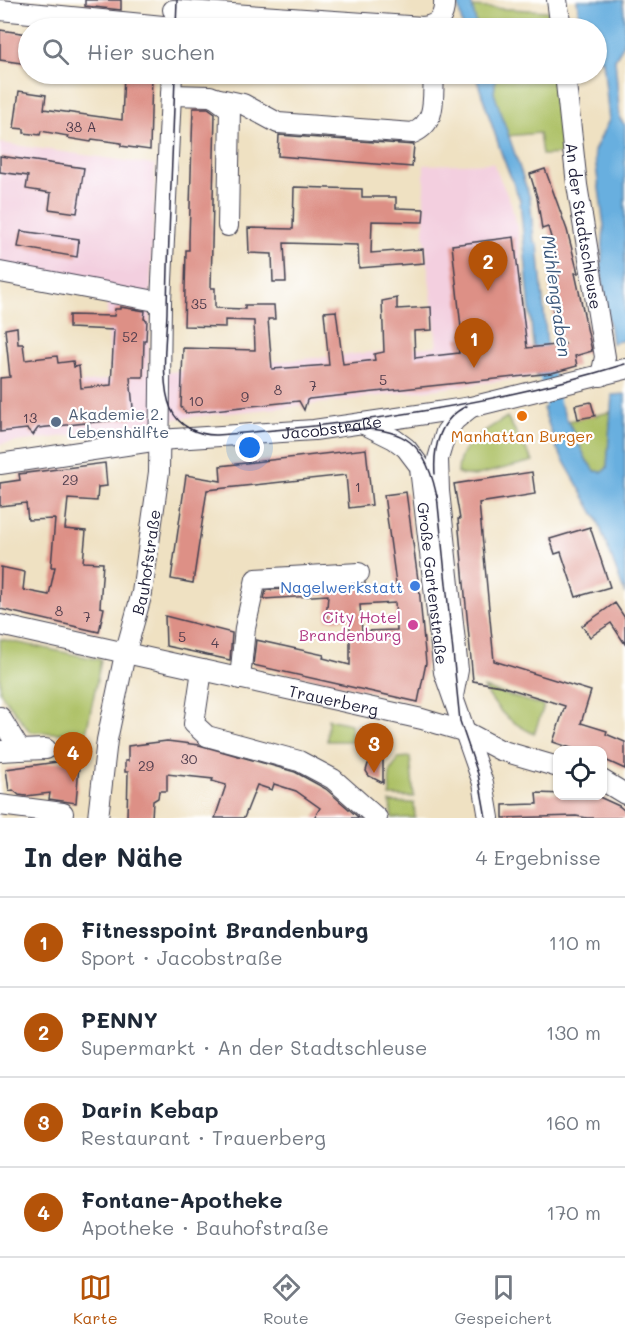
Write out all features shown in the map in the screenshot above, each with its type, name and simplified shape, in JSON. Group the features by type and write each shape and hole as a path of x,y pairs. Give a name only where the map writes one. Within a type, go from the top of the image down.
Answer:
{"street":[{"path":"441,18 445,10 444,0"},
{"path":"557,0 560,18"},
{"path":"0,10 173,18"},
{"name":"Bauhofstraße","path":"98,818 107,740 125,654 142,593 159,472 161,302 172,84"},
{"path":"171,95 215,98 243,104 278,123 413,134 424,128 431,119 433,84"},
{"name":"An der Stadtschleuse","path":"566,84 577,185 605,357 613,372"},
{"path":"215,98 230,109 228,226"},
{"path":"0,272 161,302"},
{"name":"Jacobstraße","path":"0,464 159,440 314,430 471,407 613,372"},
{"name":"Große Gartenstraße","path":"453,697 458,670 439,491 438,459 441,445 450,426 471,407"},
{"name":"Große Gartenstraße","path":"362,423 394,439 406,448 439,491"},
{"name":"Große Gartenstraße","path":"420,468 444,672 483,783 489,818"},
{"path":"240,679 245,628 256,579 359,573"},
{"name":"Trauerberg","path":"0,625 422,718 466,732 500,750 553,766"},
{"path":"202,670 190,724 207,736 298,761 324,774 333,779 376,818"},
{"path":"0,717 20,750"},
{"path":"0,752 46,749"},
{"path":"607,783 625,794"},
{"path":"0,805 63,813"}],"shaded area":[{"path":"0,143 155,165 148,372 169,372 437,346 424,234 424,165 493,163 511,203 518,232 534,377 181,418 132,428 0,444 0,394 111,379 106,294 0,272"}],"green space":[{"path":"472,7 548,11 549,18 475,18"},
{"path":"495,84 556,84 564,154 542,155 539,133 507,136 494,93"},
{"path":"611,412 607,468 602,472 595,471 587,461 568,421"},
{"path":"507,417 533,461 474,476 458,474 459,463 467,446 481,433"},
{"path":"0,639 101,660 86,734 30,732 0,692"},
{"path":"484,688 544,706 534,734 505,715"},
{"path":"328,719 351,724 352,741 327,741"},
{"path":"358,726 381,731 382,743 358,741"},
{"path":"410,757 414,797 390,796 392,769 398,758"},
{"path":"390,802 414,803 415,818 392,818"}],"water":[{"path":"457,0 471,0 475,18 461,18"},
{"path":"577,0 623,0 625,27 623,46 615,59 620,119 625,125 625,340 612,343 601,270 604,226 594,151 609,120 605,84 607,18 579,18"},
{"path":"478,84 495,84 494,93 530,198 534,242 538,245 547,345 552,373 536,377 520,200"},
{"path":"625,394 625,594 597,519 557,449 543,408 560,404 587,461 595,471 602,472 607,468 612,395"}],"building":[{"path":"85,0 121,0 121,10 85,6"},
{"path":"0,30 18,33 18,63 0,60"},
{"path":"124,84 152,84 150,150 121,146 121,143 67,138 68,136 41,131 40,135 24,133 24,129 14,128 19,91 46,95 44,109 122,120"},
{"path":"193,108 208,108 215,113 211,288 215,288 215,308 245,309 245,305 274,305 275,319 268,319 272,369 329,365 324,312 336,311 343,364 375,360 374,354 384,352 382,301 397,298 397,309 431,307 432,330 414,331 415,358 459,353 457,338 462,337 452,245 514,237 527,348 565,344 554,331 549,279 559,277 552,252 555,251 548,227 542,229 537,197 530,174 545,169 567,230 578,273 575,273 592,351 575,356 577,366 552,373 309,399 304,410 299,401 186,413 181,407 183,348 255,350 254,321 225,320 225,327 184,326 186,250 189,250"},
{"path":"279,135 414,145 412,167 278,156"},
{"path":"0,156 84,168 77,213 49,209 51,193 26,189 28,176 0,172"},
{"path":"294,187 362,189 362,197 396,197 396,208 424,209 423,222 372,221 371,253 423,249 424,263 359,268 358,245 284,243 286,282 273,282 272,254 249,253 248,228 293,229"},
{"path":"21,231 79,239 77,257 18,247"},
{"path":"120,307 145,311 144,319 147,320 143,377 130,377 134,418 38,428 33,435 27,429 0,432 0,378 10,377 5,329 17,327 18,344 23,344 25,360 57,356 58,363 73,361 74,367 79,366 81,388 111,385 114,330 69,328 69,315 114,316 115,309 120,309"},
{"path":"591,402 595,416 578,419 575,405"},
{"path":"366,449 372,505 349,508 346,475 207,490 193,583 171,579 186,475 221,481 220,466"},
{"path":"105,463 107,486 98,487 97,501 68,499 65,529 86,531 83,562 103,563 100,607 104,608 99,632 0,609 1,567 25,572 23,590 49,595 55,567 51,567 55,519 28,520 26,503 0,506 0,483 20,480 19,474"},
{"path":"532,472 535,494 479,503 494,661 591,691 581,723 607,731 606,734 625,742 625,769 607,761 607,746 565,746 553,742 565,706 501,686 473,681 458,519 460,519 454,484"},
{"path":"406,492 419,587 426,663 418,702 253,665 256,640 324,655 323,658 350,665 350,619 326,620 328,595 264,599 266,590 365,583 366,593 397,591 384,495","holes":["395,603 397,630 362,631 360,605"]},
{"path":"590,527 610,587 576,597 561,552 555,554 550,539"},
{"path":"615,603 625,618 625,644 611,623 590,637 582,626"},
{"path":"165,616 232,633 230,660 166,646"},
{"path":"167,741 199,745 295,772 326,789 359,818 314,818 320,808 296,791 274,784 272,790 257,785 244,818 215,818 226,785 212,781 213,779 167,774 167,791 159,791 158,798 153,801 152,818 127,818 128,772 125,772 125,761 128,761 128,746"},
{"path":"383,753 383,783 369,776 366,771 368,764"},
{"path":"72,760 79,765 76,803 49,799 50,793 26,796 19,795 13,790 9,791 6,769"},
{"path":"536,793 553,794 553,800 606,800 625,811 625,818 576,816 503,818 503,805 537,804"}],"waterway":[{"name":"Mühlengraben","path":"543,355 553,407 559,425"}],"tram line":[{"path":"176,18 177,0"},
{"path":"175,84 165,375 171,409 179,421 190,429 216,435 371,419 525,391 625,364"},
{"path":"435,474 435,454 440,434 450,418 467,406"},
{"path":"344,430 383,430 410,442 428,465 438,503"},
{"path":"437,495 460,721 478,774 486,818"}],"place":[{"name":"PENNY","path":"488,291"},
{"name":"Fitnesspoint Brandenburg","path":"474,368"},
{"name":"Manhattan Burger","path":"522,416"},
{"name":"Akademie 2. Lebenshälfte","path":"56,422"},
{"name":"Nagelwerkstatt","path":"415,586"},
{"name":"City Hotel Brandenburg","path":"413,625"},
{"name":"Darin Kebap","path":"374,773"},
{"name":"Fontane-Apotheke","path":"73,782"}]}
